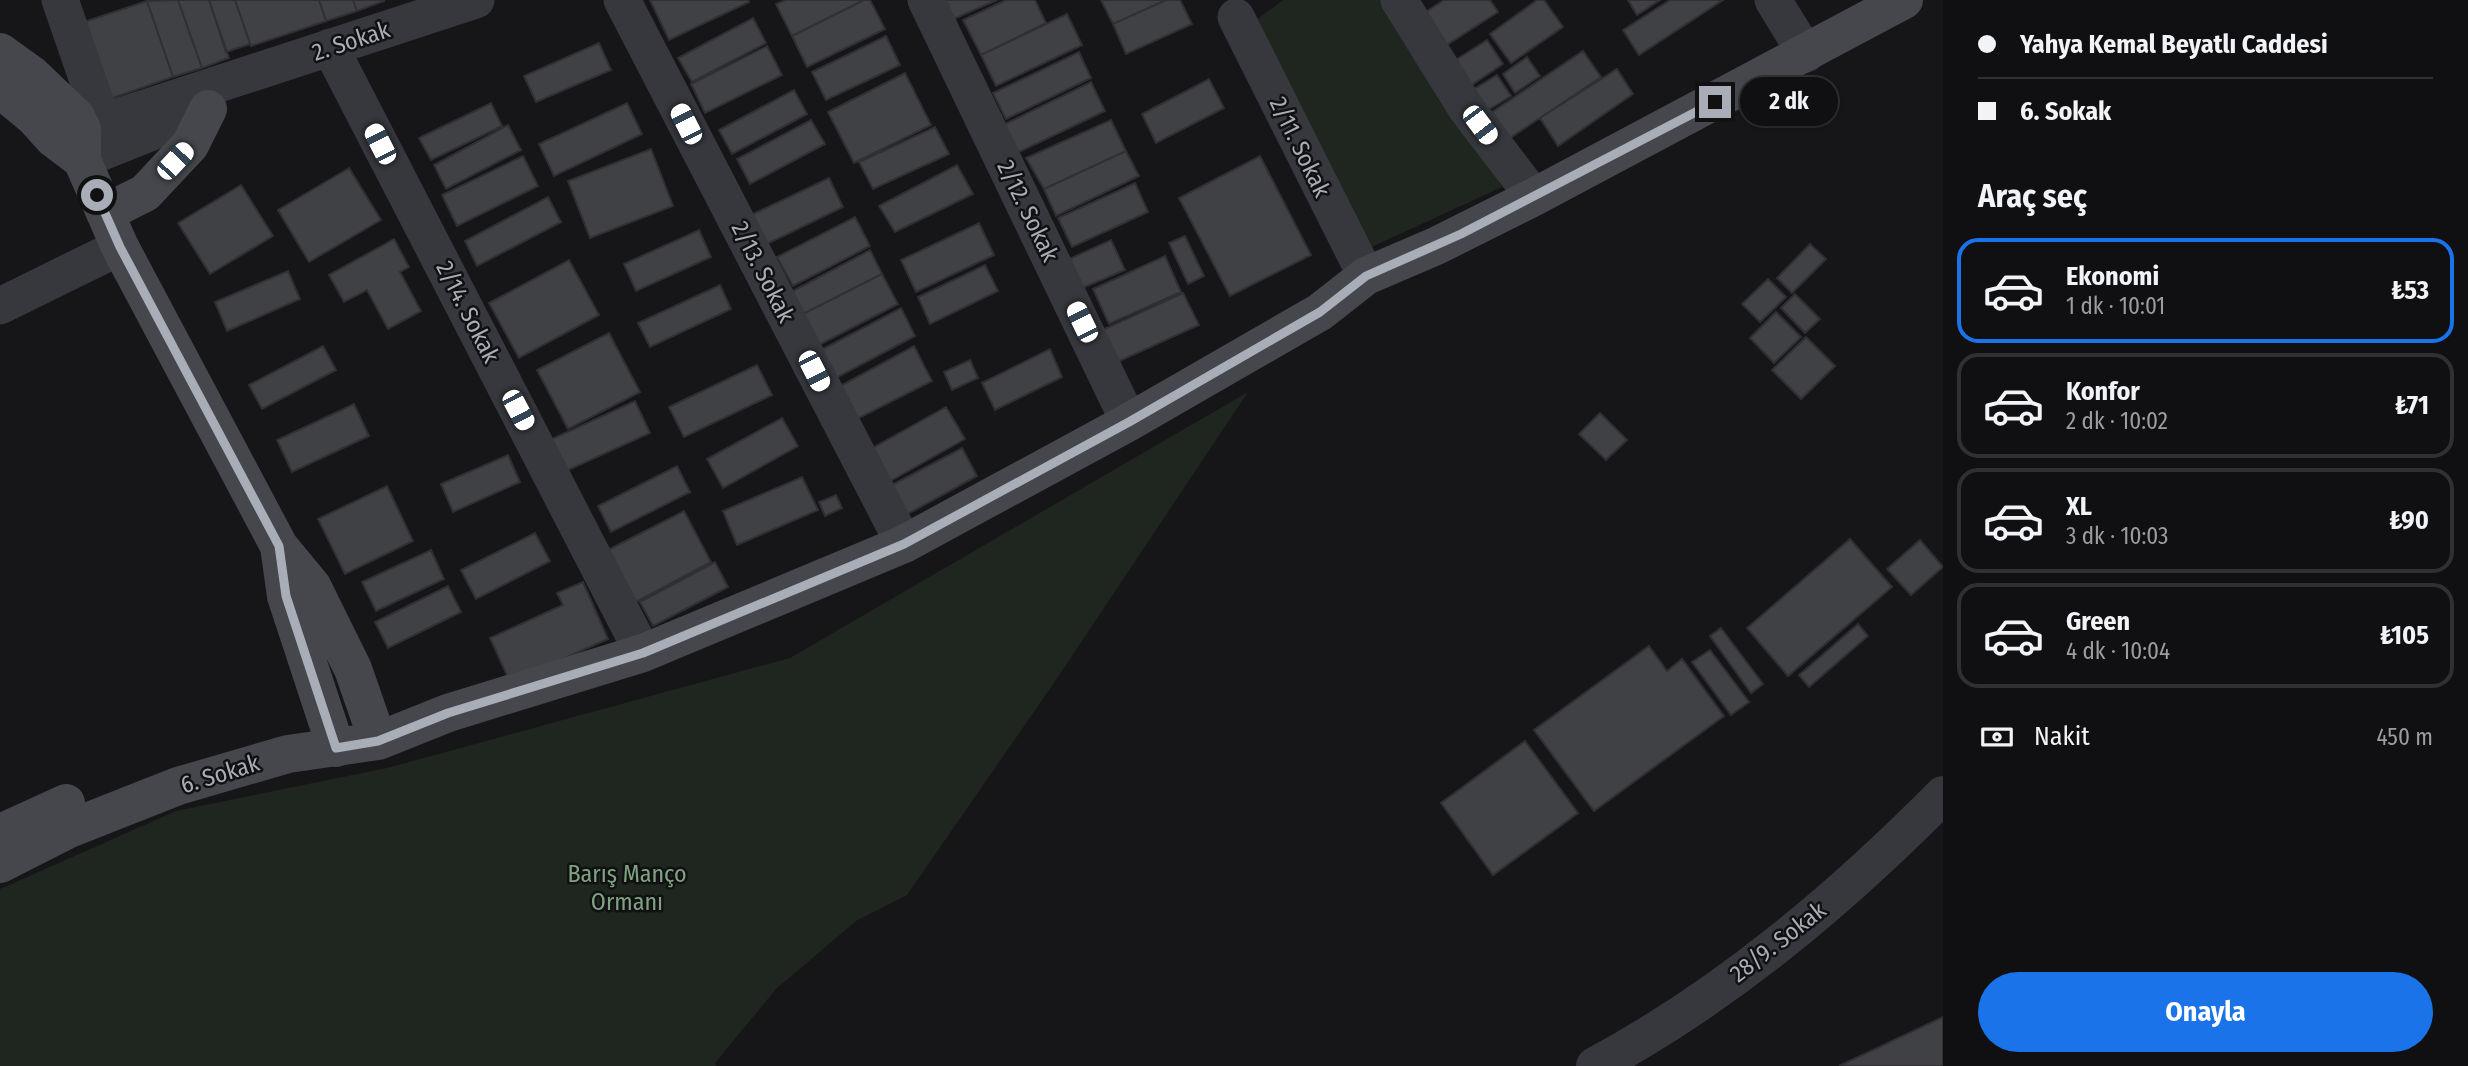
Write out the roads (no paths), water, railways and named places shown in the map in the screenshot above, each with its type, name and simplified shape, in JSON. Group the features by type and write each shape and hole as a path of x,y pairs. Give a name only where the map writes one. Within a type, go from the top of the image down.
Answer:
{"main road":[{"name":"6. Sokak","path":"0,833 82,795 213,752 272,738 332,738 375,731 448,713 643,653 904,544 1129,422 1320,312 1366,276 1436,246 1534,197 1904,0"},
{"path":"0,52 56,95 76,117 86,139 112,230 279,546 312,586 353,669 375,731"},
{"path":"0,89 34,117 86,139"},
{"path":"112,230 190,145 217,96"},
{"path":"279,546 286,596 332,738"},
{"name":"6. Sokak","path":"0,864 69,829 178,786 288,754 332,738"}],"street":[{"path":"60,0 86,139"},
{"name":"2. Sokak","path":"86,139 217,96 330,47 476,0"},
{"name":"2/13. Sokak","path":"622,0 904,544"},
{"name":"2/12. Sokak","path":"926,0 1129,422"},
{"path":"1399,0 1466,108 1534,197"},
{"path":"1773,0 1806,54"},
{"name":"2/11. Sokak","path":"1241,6 1366,276"},
{"name":"2/14. Sokak","path":"330,47 643,653"},
{"path":"0,306 112,230"},
{"name":"28/9. Sokak","path":"1595,1066 1695,1006 1751,965 1884,855 1943,795"}],"park label":[{"name":"Barış Manço Ormanı","path":"627,888"}]}
